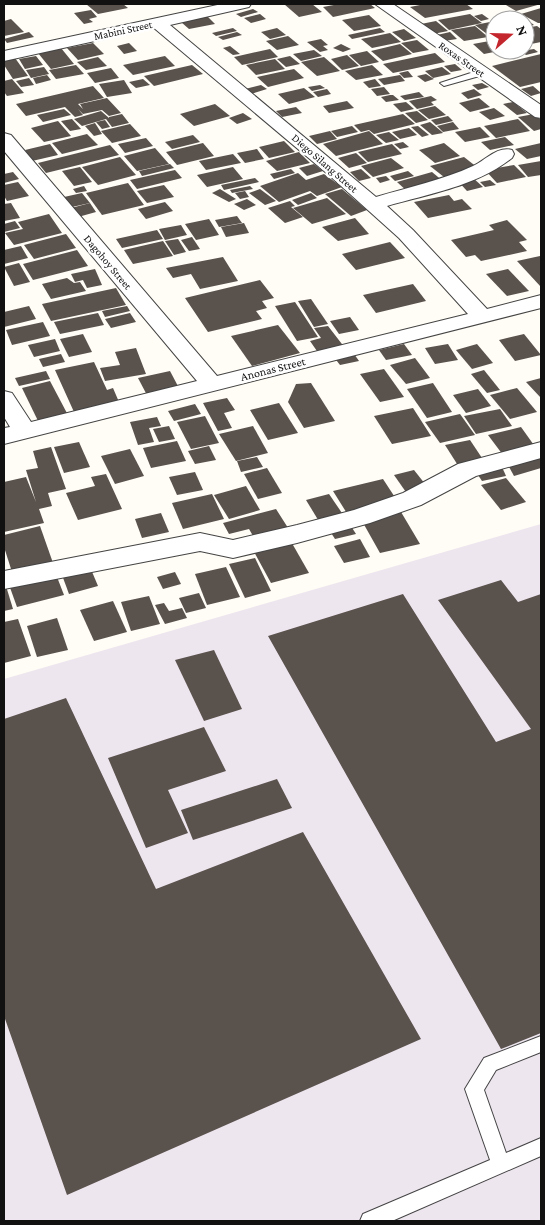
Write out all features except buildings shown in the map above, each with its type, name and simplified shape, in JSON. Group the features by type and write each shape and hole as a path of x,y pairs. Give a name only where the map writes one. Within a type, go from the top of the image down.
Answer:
{"street":[{"name":"Mabini Street","path":"4,56 243,4"},
{"name":"Roxas Street","path":"383,4 480,73 541,113"},
{"name":"Diego Silang Street","path":"157,22 337,172 406,234 482,316"},
{"name":"Dagohoy Street","path":"4,139 212,384"},
{"path":"372,204 447,182 496,164 505,154"},
{"name":"Anonas Street","path":"14,433 541,302"},
{"path":"4,398 14,433"},
{"path":"4,580 200,542 233,549 281,538 361,517 412,499 467,470 541,450"}],"lane":[{"path":"444,83 480,73"},
{"path":"500,1165 474,1089 490,1064 541,1044"},
{"path":"370,1221 541,1147"}],"shaded area":[{"path":"541,524 541,1221 4,1221 4,679"}]}
